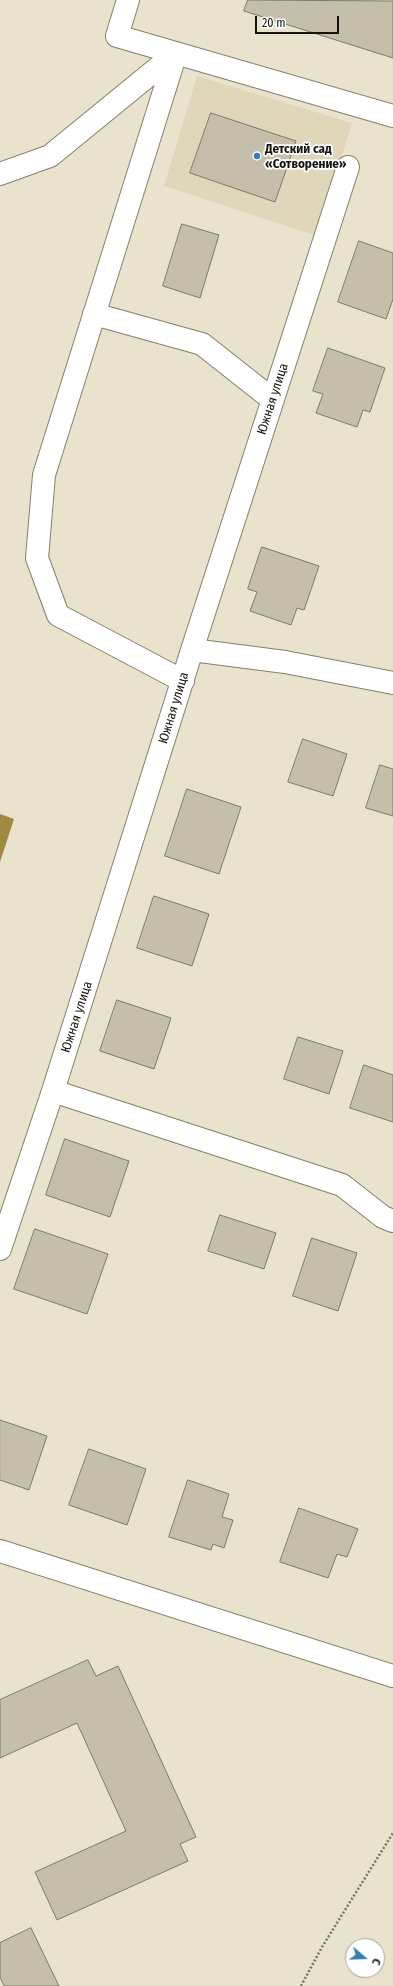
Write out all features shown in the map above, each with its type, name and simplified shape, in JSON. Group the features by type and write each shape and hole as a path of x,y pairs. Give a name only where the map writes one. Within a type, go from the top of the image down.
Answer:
{"street":[{"path":"128,0 117,36 393,116"},
{"path":"0,174 50,156 176,53"},
{"path":"176,53 44,475 36,558 58,615 183,681"},
{"name":"Южная улица","path":"0,1249 54,1091 192,650 348,167"},
{"path":"94,314 202,344 273,400"},
{"path":"192,650 285,662 393,684"},
{"path":"54,1091 342,1185 382,1217 393,1221"},
{"path":"0,1551 393,1676"}],"path":[{"path":"301,1986 322,1947 393,1833"}],"shaded area":[{"name":"Детский сад «Сотворение»","path":"197,76 352,123 317,236 164,186"},
{"path":"0,814 14,819 0,862"}],"building":[{"path":"248,0 393,1 393,58 244,11"},
{"path":"211,113 296,141 275,202 190,173"},
{"path":"182,224 219,235 200,298 163,286"},
{"path":"359,241 393,253 393,299 386,319 338,302"},
{"path":"328,348 385,368 370,412 363,410 357,427 316,413 323,394 313,391"},
{"path":"262,547 319,566 304,610 297,608 291,625 250,611 257,592 248,589"},
{"path":"303,739 347,754 333,796 288,782"},
{"path":"380,765 393,769 393,816 366,808"},
{"path":"187,789 241,807 219,874 165,856"},
{"path":"154,896 209,914 192,966 137,948"},
{"path":"117,1000 171,1018 154,1069 100,1051"},
{"path":"298,1037 343,1051 329,1094 284,1079"},
{"path":"364,1065 393,1075 393,1122 350,1108"},
{"path":"65,1139 129,1161 110,1217 46,1195"},
{"path":"220,1215 276,1233 264,1269 208,1251"},
{"path":"35,1229 108,1254 87,1314 14,1289"},
{"path":"312,1238 357,1253 338,1311 293,1296"},
{"path":"0,1420 47,1436 29,1490 0,1480"},
{"path":"89,1449 146,1469 127,1525 69,1505"},
{"path":"188,1480 229,1494 222,1517 233,1520 224,1548 213,1544 211,1550 169,1537"},
{"path":"299,1508 358,1529 347,1557 337,1554 328,1578 280,1562"},
{"path":"88,1660 96,1676 118,1666 196,1837 180,1844 188,1861 57,1920 35,1872 126,1831 77,1723 0,1758 0,1700"},
{"path":"31,1928 59,1986 4,1986 0,1977 0,1943"}],"place":[{"name":"Детский сад «Сотворение»","path":"257,156"}]}
